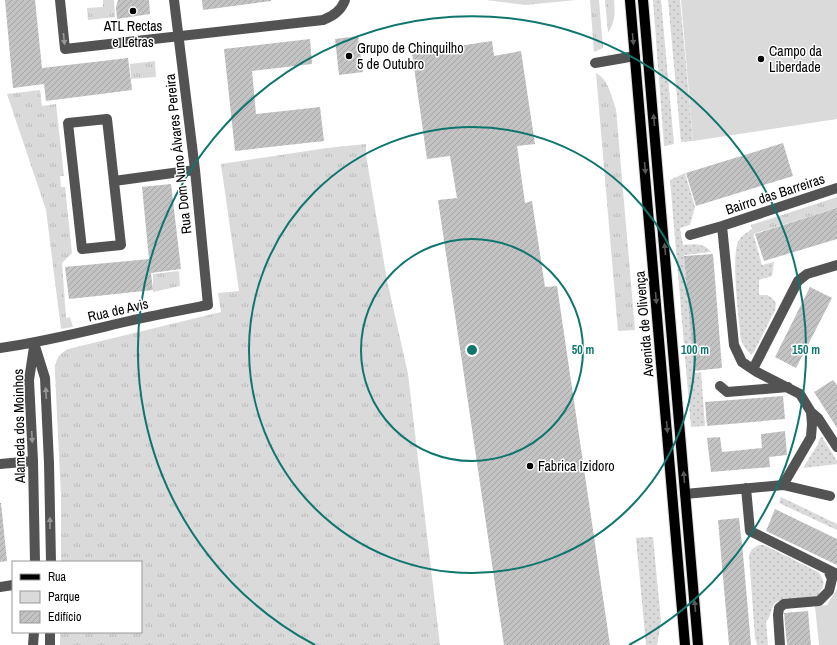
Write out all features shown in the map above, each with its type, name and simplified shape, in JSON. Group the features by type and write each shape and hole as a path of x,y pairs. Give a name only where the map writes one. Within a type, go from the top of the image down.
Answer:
{"main road":[{"name":"Avenida de Olivença","path":"630,0 685,645"},
{"name":"Avenida de Olivença","path":"643,0 698,645"}],"street":[{"path":"60,0 65,49 178,35 323,20 338,12 345,0"},
{"name":"Rua Dom Nuno Álvares Pereira","path":"174,0 195,170 208,305"},
{"path":"595,62 635,56"},
{"path":"107,119 114,181 121,245 82,249 68,123 107,119"},
{"path":"114,181 195,170"},
{"name":"Bairro das Barreiras","path":"690,235 837,188"},
{"name":"Bairro das Barreiras","path":"722,226 734,345 742,362 800,394 811,412 818,418 837,447"},
{"path":"753,369 798,281 807,274 837,264"},
{"name":"Rua de Avis","path":"0,348 34,343 208,305"},
{"name":"Alameda dos Moinhos","path":"34,343 29,380 33,461 35,561"},
{"name":"Alameda dos Moinhos","path":"34,343 45,378 50,462 51,561"},
{"path":"720,386 727,392 788,387"},
{"path":"783,485 811,437 811,412"},
{"path":"0,464 33,461"},
{"path":"685,494 783,485 830,496"},
{"path":"746,488 750,531 832,572 829,591 819,601 784,604 779,608 780,645"},
{"path":"0,587 12,585"},
{"path":"33,645 34,633"},
{"path":"50,633 50,645"}],"green space":[{"path":"103,0 114,0 115,17 88,20 87,8 103,7"},
{"path":"486,0 576,0 525,5"},
{"path":"590,0 599,0 603,48 594,52"},
{"path":"605,0 614,0 614,17 608,33"},
{"path":"653,0 661,0 674,144 664,146"},
{"path":"668,0 680,0 693,141 681,142"},
{"name":"Campo da Liberdade","path":"681,0 837,0 837,119 693,141"},
{"path":"155,61 156,77 131,79 130,64"},
{"path":"596,73 607,84 616,109 635,330 618,331"},
{"path":"40,90 42,106 56,104 64,176 60,176 61,187 65,187 72,253 62,263 66,318 70,317 73,327 61,329 46,210 7,94"},
{"path":"366,144 366,155 387,280 408,374 440,645 60,645 60,633 142,633 142,561 61,561 61,497 55,373 57,359 68,349 221,312 218,293 239,291 221,164 327,148"},
{"path":"685,173 695,207 690,225 680,228 683,245 695,244 705,247 711,252 684,255 694,373 701,372 705,426 691,427 670,180"},
{"path":"837,197 837,208 753,234 751,225"},
{"path":"752,229 762,265 774,262 772,276 759,280 759,295 767,295 776,303 775,310 754,352 751,355 741,340 735,261 738,242 742,236"},
{"path":"179,271 180,286 153,292 153,274"},
{"path":"822,437 837,461 837,464 803,468 818,444 820,438"},
{"path":"781,497 837,524 837,530 779,503"},
{"path":"653,537 661,622 657,645 646,645 636,538"},
{"path":"759,545 764,545 818,572 824,584 817,596 778,601 773,605 770,616 766,622 768,645 757,645 755,638 749,555 752,549"},
{"path":"837,589 837,645 819,645 815,606 827,605"}],"building":[{"path":"5,0 35,0 42,68 128,58 132,90 46,101 44,84 13,88"},
{"name":"ATL Rectas e Letras","path":"118,0 149,0 150,14 117,19 116,7"},
{"path":"202,0 271,0 271,1 203,10"},
{"name":"Grupo de Chinquilho 5 de Outubro","path":"358,36 363,72 339,75 335,39"},
{"path":"310,39 312,64 252,71 256,114 320,107 324,141 235,151 224,49"},
{"name":"Fabrica Izidoro","path":"492,41 494,56 521,51 535,144 517,146 525,203 532,201 545,287 557,286 610,645 504,645 438,200 457,198 450,156 427,159 412,53"},
{"path":"783,143 793,176 696,206 686,173"},
{"path":"171,184 181,269 151,273 153,290 69,299 65,267 149,259 142,187"},
{"path":"837,208 837,239 764,261 755,234"},
{"path":"713,254 722,368 694,371 684,256"},
{"path":"810,287 832,298 796,368 775,357"},
{"path":"833,380 837,385 837,428 814,392"},
{"path":"783,396 785,419 707,426 705,402"},
{"path":"785,431 787,455 769,457 770,467 711,472 707,438 720,437 722,452 762,448 761,434"},
{"path":"0,503 7,561 0,562"},
{"path":"775,509 837,539 837,565 766,531"},
{"path":"739,518 751,645 729,645 718,520"},
{"path":"808,611 811,645 787,645 784,613"}],"place":[{"name":"ATL Rectas e Letras","path":"133,11"},
{"name":"Grupo de Chinquilho 5 de Outubro","path":"349,56"},
{"name":"Campo da Liberdade","path":"761,59"},
{"name":"Fabrica Izidoro","path":"530,466"}]}
